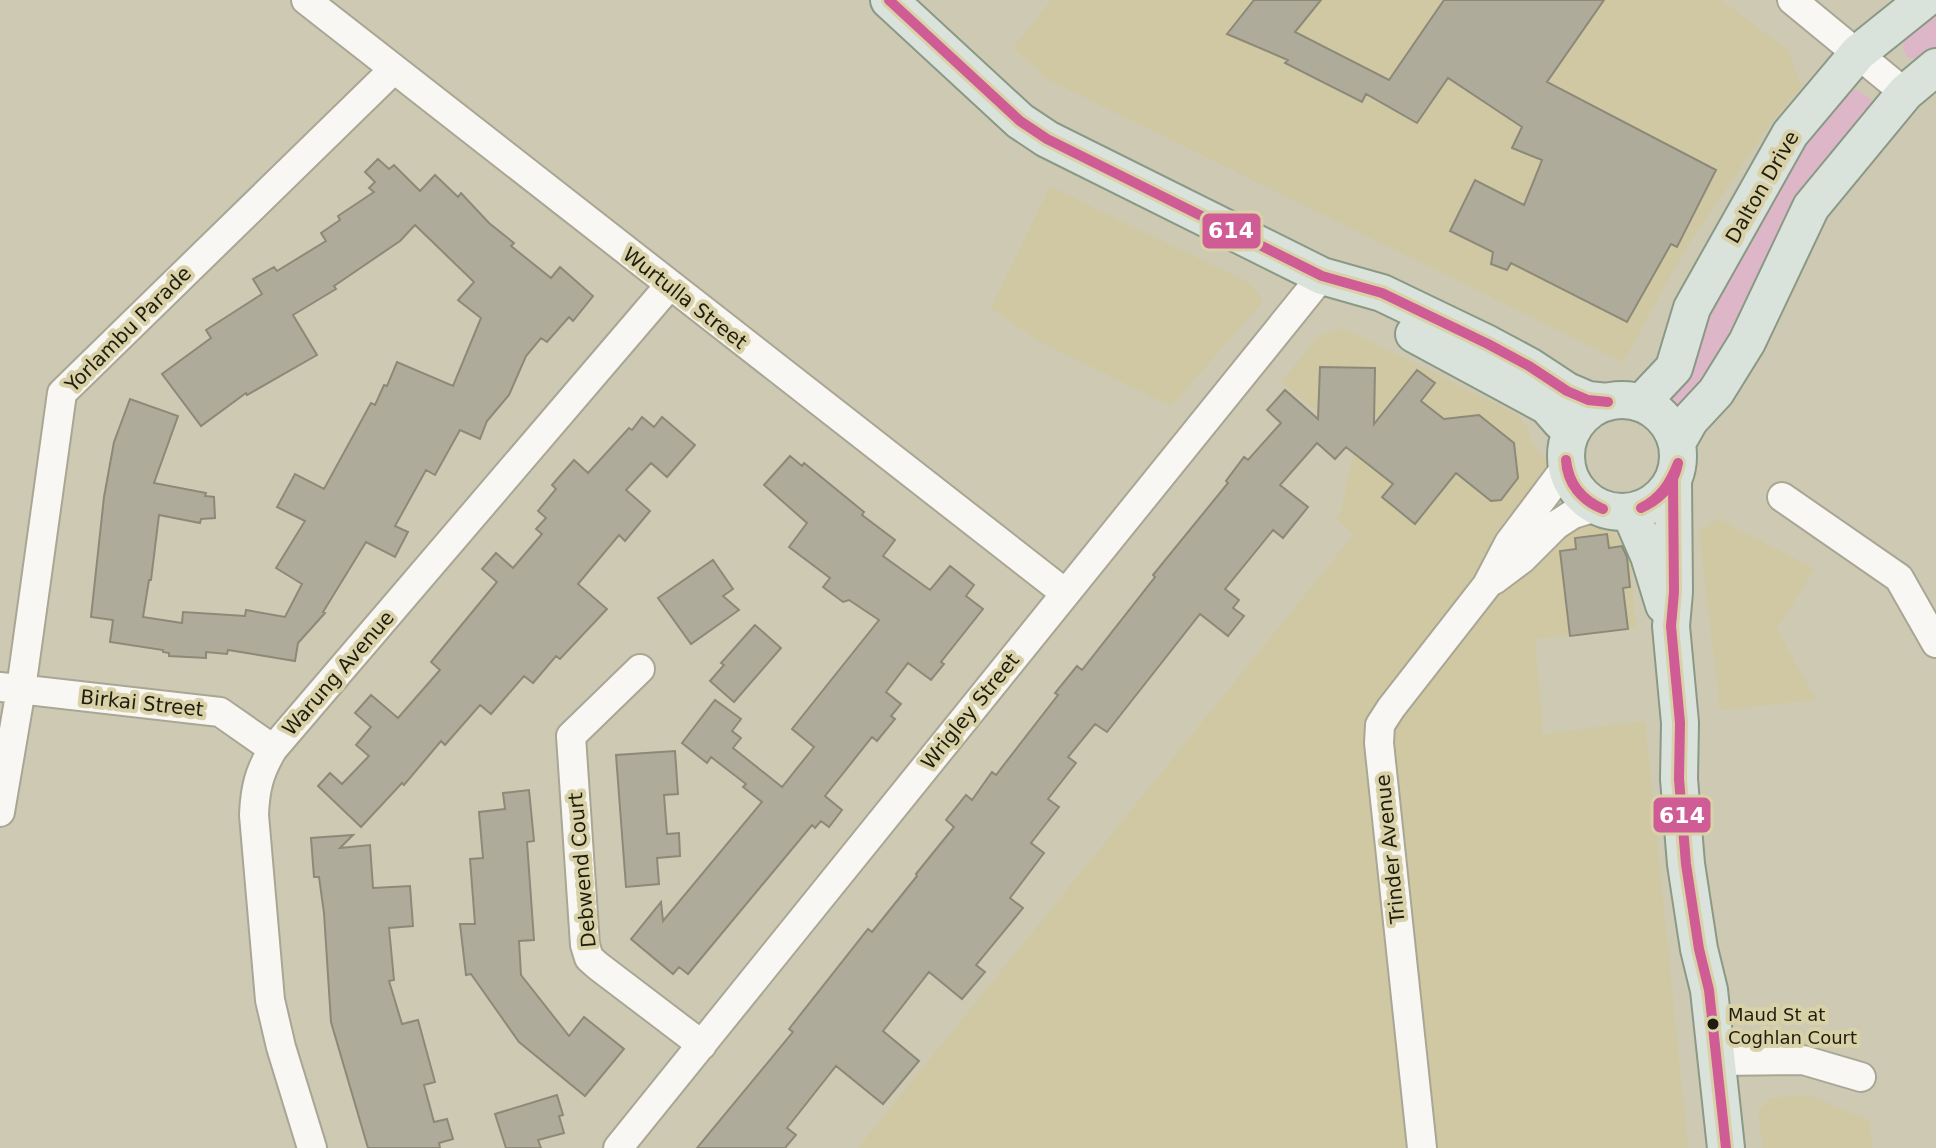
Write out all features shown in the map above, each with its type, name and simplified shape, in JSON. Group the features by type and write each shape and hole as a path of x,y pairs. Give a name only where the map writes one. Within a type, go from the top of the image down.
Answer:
{"main road":[{"path":"889,0 1020,121 1047,139 1322,276 1382,293 1529,366 1567,391 1588,400 1625,402 1656,411 1669,426 1677,443 1678,462 1673,480 1674,592 1671,626 1680,723 1696,776 1707,857 1711,929 1709,990 1726,1148"},
{"name":"Dalton Drive","path":"1625,402 1674,368 1692,308 1790,134 1858,53 1924,0"},
{"path":"1677,443 1690,420 1716,392 1747,342 1811,207 1905,93 1936,67"},
{"path":"1322,276 1349,301 1547,406 1559,418 1571,483 1582,497 1613,510 1646,508 1662,496 1673,480"},
{"path":"1566,455 1579,419 1592,408 1625,402"},
{"path":"1613,510 1649,556 1671,626"}],"street":[{"name":"Wurtulla Street","path":"306,0 1065,593"},
{"path":"1792,0 1905,93"},
{"name":"Yorlambu Parade","path":"0,812 10,688 62,393 393,70"},
{"name":"Wrigley Street","path":"618,1148 1322,276"},
{"name":"Warung Avenue","path":"312,1148 270,1000 254,815 255,789 260,770 273,749 669,286"},
{"name":"Trinder Avenue","path":"1422,1148 1379,743 1380,725 1487,585 1509,543 1566,455"},
{"path":"1782,497 1899,578 1936,643"},
{"name":"Trinder Avenue","path":"1487,585 1573,514 1613,510"},
{"name":"Debwend Court","path":"640,669 571,736 585,945 589,958 598,966 702,1045"},
{"name":"Birkai Street","path":"10,688 220,712 273,749"},
{"path":"1717,1061 1803,1060 1861,1077"}],"shaded area":[{"path":"1051,0 1721,0 1787,49 1802,86 1770,124 1685,250 1623,362 1049,80 1013,48"},
{"path":"1936,13 1936,47 1917,59 1907,57 1903,48 1904,39"},
{"path":"1856,89 1872,100 1873,108 1726,353 1680,409 1670,407 1665,396 1703,312 1797,150 1846,91"},
{"path":"1050,186 1251,284 1263,302 1171,406 1037,340 991,308"},
{"path":"1344,328 1518,415 1528,428 1532,443 1630,554 1636,628 1535,639 1543,734 1645,721 1688,1148 858,1148 1354,534 1335,518 1341,511 1355,443 1281,382 1319,335"},
{"path":"1719,519 1815,569 1777,629 1816,700 1720,710 1699,531"},
{"path":"1808,1095 1869,1120 1872,1148 1763,1148 1758,1111 1770,1098"}],"building":[{"path":"1254,0 1321,0 1295,32 1389,80 1444,0 1604,0 1547,82 1716,170 1677,247 1671,244 1627,322 1511,263 1507,270 1491,264 1493,252 1450,231 1475,180 1524,205 1542,160 1512,148 1522,127 1448,78 1417,123 1366,94 1362,102 1285,63 1288,60 1227,34"},
{"path":"378,159 389,169 394,165 420,191 435,175 458,197 461,193 489,223 514,243 511,246 551,278 560,267 593,296 573,321 569,317 547,342 541,338 526,356 509,395 487,421 480,439 460,430 435,475 426,470 395,526 408,532 395,557 366,542 325,613 298,643 295,661 228,650 227,654 206,652 206,658 169,656 163,650 110,642 113,620 91,617 104,497 114,442 130,399 178,416 154,483 214,497 215,518 201,519 200,523 159,515 143,617 182,623 183,612 245,616 246,610 285,617 302,584 276,568 305,521 277,507 295,474 324,489 371,403 375,405 384,385 387,386 397,362 453,386 481,318 458,300 474,282 415,225 400,241 334,286 336,289 293,315 317,355 246,393 201,426 162,374 211,338 206,330 262,294 253,279 274,267 277,271 326,241 321,233 340,220 338,216 374,192 369,188 375,182 365,172"},
{"path":"1320,367 1375,368 1374,424 1417,370 1435,383 1421,401 1444,419 1479,415 1514,443 1518,478 1501,500 1491,501 1456,473 1415,524 1382,497 1393,484 1346,447 1335,459 1317,443 1280,485 1308,507 1283,538 1273,530 1225,589 1239,600 1233,608 1244,616 1228,636 1200,614 1107,732 1095,724 1068,757 1076,763 1048,799 1059,807 1031,843 1044,853 1010,898 1023,908 976,965 985,972 962,999 929,972 883,1031 919,1061 883,1104 836,1066 787,1128 796,1135 785,1148 697,1148 793,1032 789,1029 868,929 872,932 917,876 954,827 946,820 966,795 972,800 992,772 996,775 1058,695 1055,693 1077,666 1082,670 1155,577 1153,575 1228,483 1226,481 1244,457 1248,460 1281,423 1267,410 1285,390 1318,419"},
{"path":"642,417 654,427 662,417 695,445 667,477 651,463 626,490 650,511 625,541 619,535 578,584 607,609 560,659 556,656 533,683 524,676 491,714 480,705 445,745 441,741 404,785 402,783 361,827 318,786 330,773 342,784 369,756 356,745 371,727 355,713 371,695 398,718 440,670 431,662 497,582 482,569 496,553 513,568 542,534 536,529 546,518 538,511 556,489 552,485 574,460 588,473"},
{"path":"790,456 802,466 804,463 895,540 883,556 930,590 950,566 974,585 966,596 983,609 941,662 944,664 931,680 908,663 886,692 901,704 891,716 895,719 877,741 872,737 825,796 842,810 829,827 821,821 815,828 812,825 688,974 679,967 673,974 631,939 661,902 663,921 762,802 743,787 746,784 711,757 707,763 682,743 715,700 741,719 732,731 741,738 733,748 782,787 814,747 792,729 879,620 849,600 843,602 823,587 830,578 789,547 807,523 764,485"},
{"path":"1607,534 1609,548 1622,546 1627,557 1630,587 1623,588 1628,629 1570,636 1560,551 1576,549 1575,538"},
{"path":"713,560 733,589 723,596 739,610 691,644 658,598"},
{"path":"755,625 781,648 734,702 710,681 724,665 721,663"},
{"path":"675,751 678,794 664,795 667,834 679,833 680,856 657,858 659,884 626,887 616,755"},
{"path":"529,790 534,841 527,842 534,940 519,941 521,975 569,1036 584,1017 624,1049 585,1096 519,1042 471,974 466,975 460,924 475,924 470,859 483,858 479,812 505,809 503,793"},
{"path":"353,835 340,848 370,845 373,888 410,886 413,926 389,928 394,980 389,981 402,1024 418,1020 435,1082 424,1085 434,1122 447,1119 453,1139 439,1143 440,1148 368,1148 331,1022 324,913 319,877 314,877 311,838"},
{"path":"557,1095 564,1133 538,1140 541,1148 506,1148 495,1114"}],"transit line":[{"name":"614","path":"889,0 1020,121 1047,139 1322,276 1382,293 1488,344 1567,391 1588,400 1608,402"},
{"name":"614","path":"1566,460 1577,490 1603,509"},
{"name":"614","path":"1566,460 1569,477 1577,490 1603,509"},
{"name":"614","path":"1641,508 1664,489 1678,463"},
{"name":"614","path":"1641,508 1666,490 1678,463"},
{"name":"614","path":"1673,480 1674,592 1671,626 1680,723 1679,779 1686,864 1699,949 1709,990 1726,1148"}],"place":[{"name":"Maud St at Coghlan Court","path":"1713,1024"}]}
